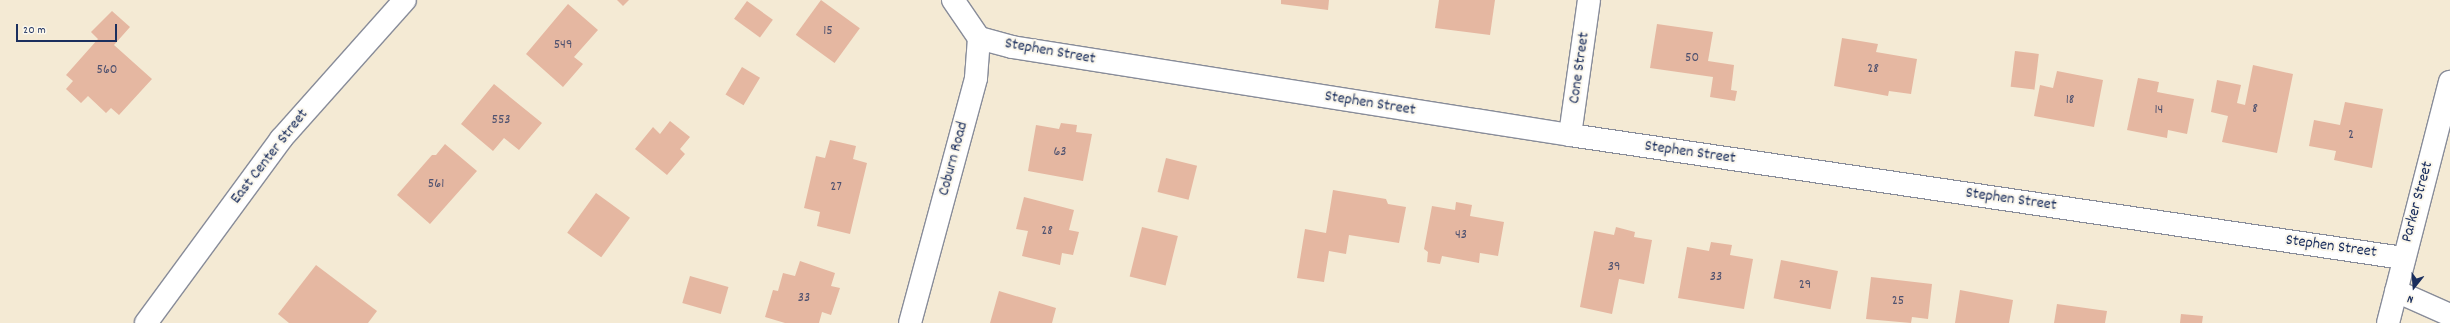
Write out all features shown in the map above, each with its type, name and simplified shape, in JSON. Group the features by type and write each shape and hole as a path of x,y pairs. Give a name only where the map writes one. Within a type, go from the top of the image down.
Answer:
{"street":[{"name":"East Center Street","path":"146,323 281,138 405,0"},
{"path":"953,0 979,38"},
{"name":"Cone Street","path":"1570,136 1589,0"},
{"name":"Stephen Street","path":"979,38 1012,47 1570,136 2403,258"},
{"name":"Coburn Road","path":"910,323 976,78 979,38"},
{"name":"Parker Street","path":"2388,323 2403,258 2450,82"},
{"path":"2396,291 2450,315"}],"building":[{"path":"617,0 629,0 623,6"},
{"path":"821,0 860,28 835,63 796,35"},
{"path":"1281,0 1329,0 1328,10 1281,4"},
{"path":"1439,0 1495,0 1490,35 1435,28"},
{"path":"747,1 773,20 760,38 734,19"},
{"path":"568,4 598,30 574,57 583,64 563,87 526,54"},
{"path":"112,11 130,27 114,45 152,79 119,115 111,108 106,113 88,96 81,103 66,89 73,81 66,75 98,39 91,32"},
{"path":"1657,24 1713,32 1708,61 1734,65 1731,90 1737,91 1735,101 1710,97 1713,77 1650,68"},
{"path":"1842,38 1878,44 1876,52 1917,59 1911,94 1889,91 1888,96 1834,86"},
{"path":"2015,51 2039,54 2034,90 2011,87"},
{"path":"2253,65 2293,74 2277,153 2222,142 2228,116 2211,112 2217,80 2241,85 2237,103 2245,105"},
{"path":"742,67 760,78 744,105 726,94"},
{"path":"2057,71 2103,80 2094,127 2034,116 2040,85 2053,88"},
{"path":"2138,78 2159,82 2157,92 2194,99 2187,134 2168,130 2167,138 2127,130"},
{"path":"494,84 542,123 519,150 504,138 493,151 461,124"},
{"path":"2345,102 2383,109 2372,168 2334,160 2336,151 2309,146 2314,120 2340,125"},
{"path":"670,121 690,137 680,149 685,154 667,175 635,149 653,127 660,134"},
{"path":"1061,123 1077,125 1076,132 1092,134 1083,181 1028,171 1036,125 1059,129"},
{"path":"830,140 856,146 853,159 867,163 850,234 817,226 820,212 804,208 816,156 825,158"},
{"path":"445,144 477,171 430,224 397,195 432,155 436,155"},
{"path":"1166,158 1197,166 1189,200 1158,192"},
{"path":"1333,190 1386,199 1388,204 1406,207 1399,243 1349,235 1346,254 1329,251 1324,282 1297,278 1305,229 1326,233"},
{"path":"596,193 630,218 601,257 567,233"},
{"path":"1024,197 1074,210 1069,230 1079,232 1073,255 1062,253 1060,265 1022,256 1028,231 1016,229"},
{"path":"1456,202 1472,205 1470,216 1504,222 1498,256 1480,253 1479,263 1442,256 1440,264 1427,262 1428,252 1424,249 1432,206 1455,210"},
{"path":"1142,227 1178,236 1166,285 1130,276"},
{"path":"1616,227 1635,232 1634,237 1652,240 1644,284 1619,279 1612,314 1580,307 1594,231 1614,235"},
{"path":"1711,242 1732,245 1730,255 1753,259 1744,309 1678,298 1687,247 1709,251"},
{"path":"1781,260 1838,271 1830,309 1774,298"},
{"path":"800,261 835,273 831,286 840,288 831,315 822,312 819,323 785,323 765,317 773,290 778,291 783,273 795,276"},
{"path":"316,265 377,311 368,323 289,323 278,314"},
{"path":"690,276 728,287 721,314 682,303"},
{"path":"1871,277 1932,284 1928,319 1912,317 1911,323 1866,319"},
{"path":"1960,290 2013,300 2009,323 1955,323"},
{"path":"999,291 1056,308 1052,323 990,323"},
{"path":"2057,304 2107,311 2105,323 2054,323"},
{"path":"2181,314 2203,316 2202,323 2180,323"}]}
